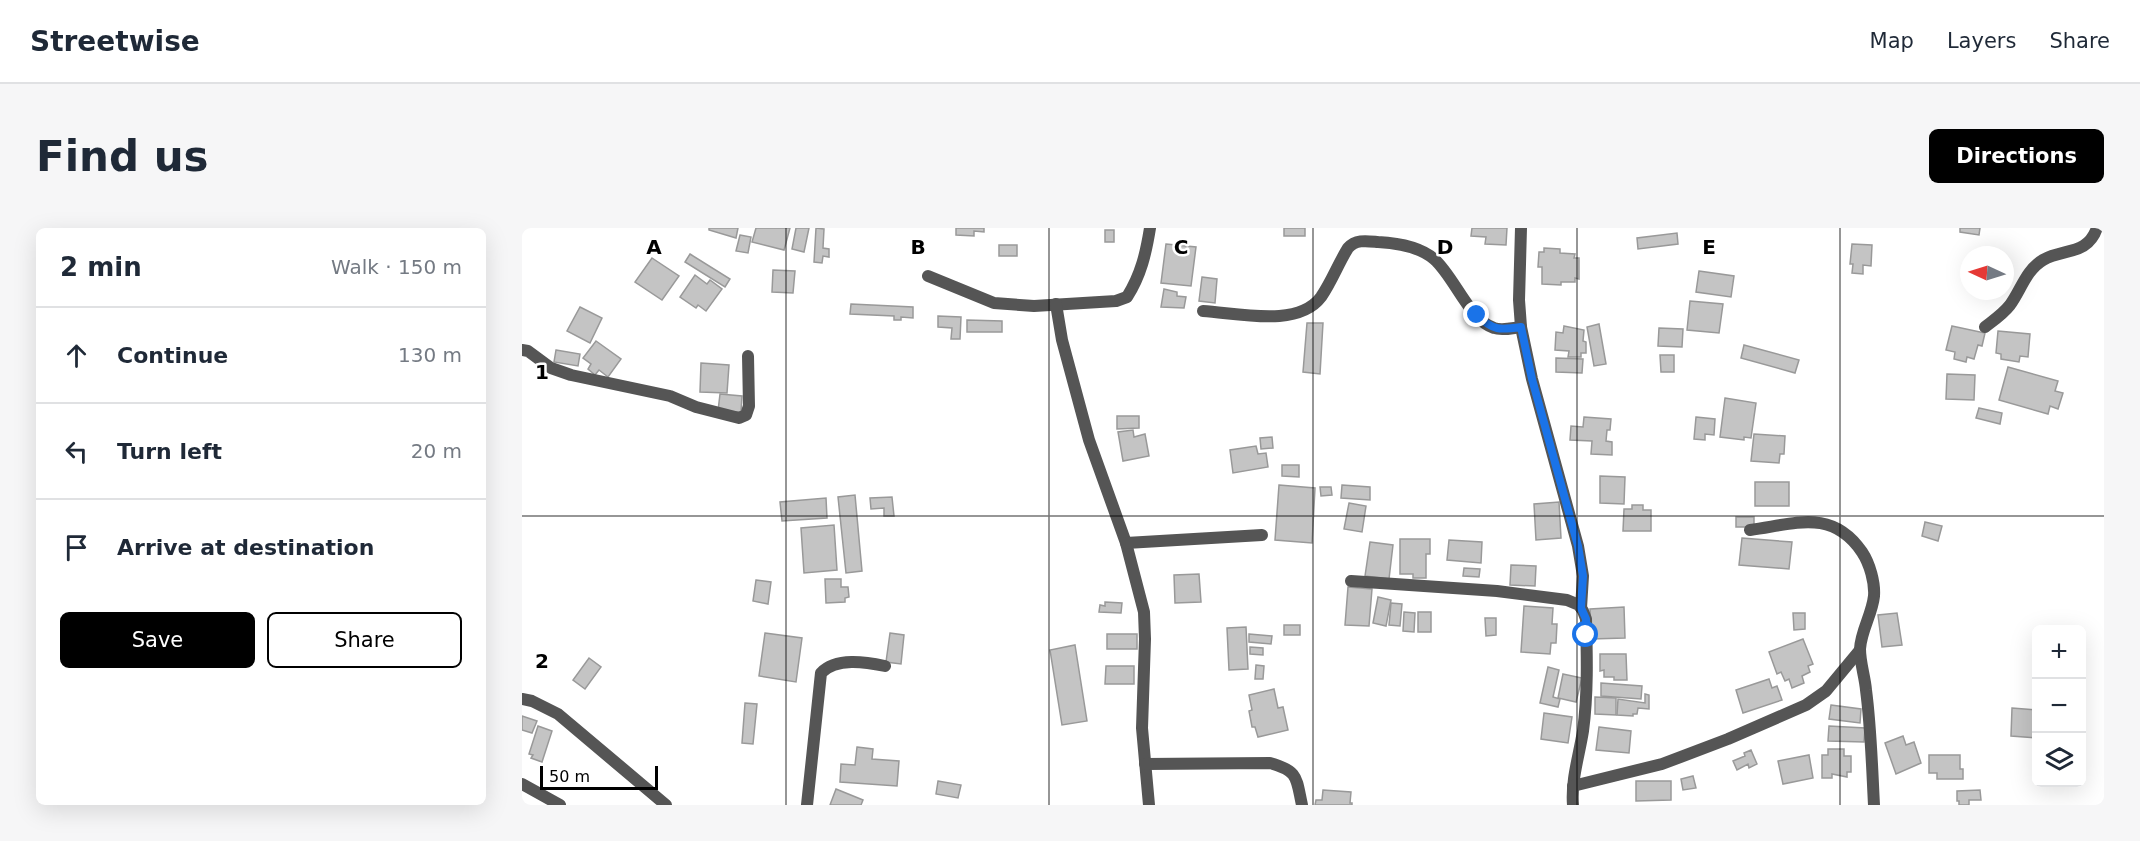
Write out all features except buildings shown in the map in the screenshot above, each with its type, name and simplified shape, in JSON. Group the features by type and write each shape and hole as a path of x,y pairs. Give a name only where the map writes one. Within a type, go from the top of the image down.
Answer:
{"street":[{"path":"928,276 994,303 1034,306 1091,304 1127,297 1136,283 1146,254 1150,228"},
{"path":"1521,228 1519,300 1521,327 1532,379 1578,546 1583,576 1581,608 1586,619 1586,701 1573,786 1573,805"},
{"path":"1985,327 2005,310 2025,279 2041,262 2082,248 2091,240 2097,228"},
{"path":"1203,311 1282,316 1305,311 1322,296 1351,244 1362,241 1402,244 1429,256 1441,266 1477,315 1490,326 1500,329 1521,327"},
{"path":"1056,304 1062,340 1089,440 1126,543 1144,612 1146,624 1142,702 1149,805"},
{"path":"522,350 528,351 551,368 572,375 670,396 696,407 740,418 746,415 749,406 748,356"},
{"path":"1750,530 1814,522 1831,525 1844,532 1856,543 1866,558 1874,592 1873,607 1864,628 1860,650 1871,741 1874,805"},
{"path":"1126,543 1262,535"},
{"path":"1351,581 1497,591 1567,600 1581,608"},
{"path":"1573,786 1662,764 1728,739 1806,705 1826,692 1860,650"},
{"path":"807,805 821,673 831,666 854,662 885,666"},
{"path":"522,699 532,701 558,714 666,805"},
{"path":"1145,764 1270,763 1293,773 1302,805"},
{"path":"522,784 560,805"}],"route":[{"path":"1477,315 1493,328 1521,327 1532,379 1578,546 1583,576 1581,608 1586,619 1586,635"}]}
